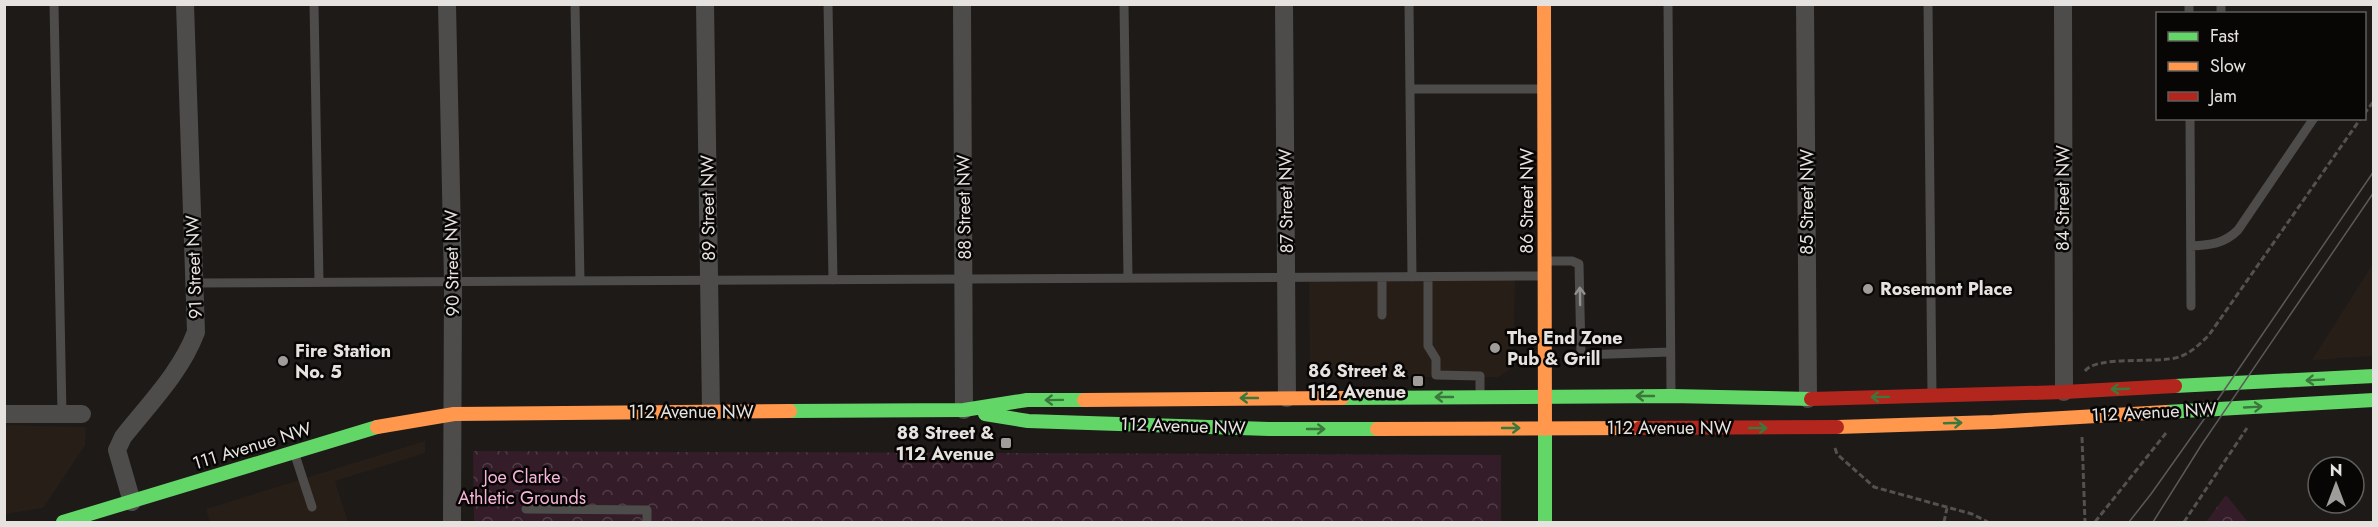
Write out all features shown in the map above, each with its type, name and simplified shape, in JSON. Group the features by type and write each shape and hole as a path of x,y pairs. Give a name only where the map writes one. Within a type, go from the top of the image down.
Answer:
{"main road":[{"name":"86 Street NW","path":"1544,4 1545,522"},
{"name":"112 Avenue NW","path":"454,414 964,410 1027,400 1545,396 1808,399 2073,391 2373,376"},
{"name":"112 Avenue NW","path":"964,410 1028,421 1269,429 1820,428 2082,417 2373,400"},
{"name":"111 Avenue NW","path":"63,522 375,427 418,418 454,414"}],"street":[{"name":"91 Street NW","path":"132,502 117,450 123,437 178,368 196,332 185,4"},
{"name":"90 Street NW","path":"447,4 453,282 452,522"},
{"name":"89 Street NW","path":"705,4 711,411"},
{"name":"88 Street NW","path":"962,4 964,410"},
{"name":"87 Street NW","path":"1284,4 1287,398"},
{"name":"85 Street NW","path":"1805,4 1808,399"},
{"name":"84 Street NW","path":"2062,4 2073,391"},
{"path":"4,414 82,414"}],"lane":[{"path":"54,4 62,414"},
{"path":"314,4 319,282"},
{"path":"574,4 580,281"},
{"path":"828,4 833,280"},
{"path":"1124,4 1128,278"},
{"path":"1409,4 1412,277"},
{"path":"1668,4 1671,396"},
{"path":"1928,4 1932,396"},
{"path":"1411,89 1545,89"},
{"path":"2190,120 2191,306"},
{"path":"2190,246 2213,245 2229,240 2313,120"},
{"path":"1545,261 1572,261 1579,264 1581,355 1670,352"},
{"path":"194,283 1545,276"},
{"path":"1382,277 1382,315"},
{"path":"1428,277 1428,345 1436,358 1436,375 1480,376 1480,397"},
{"path":"294,452 312,507"},
{"path":"526,509 647,510 647,522"}],"path":[{"path":"2073,391 2082,374 2092,364 2171,359 2189,353 2209,335 2360,120"},
{"path":"2082,417 2085,522"},
{"path":"2184,522 2248,426"},
{"path":"2095,522 2167,431"},
{"path":"1833,441 1837,454 1874,488 1972,514 1988,522"},
{"path":"1944,522 1947,508"}],"shaded area":[{"path":"2373,263 2373,356 2312,360 2367,273"},
{"path":"1515,279 1513,367 1498,377 1310,377 1309,280"},
{"path":"5,425 86,427 85,445 43,508 5,514"},
{"path":"425,441 425,453 335,481 348,522 210,522 206,509"}],"green space":[{"name":"Joe Clarke Athletic Grounds","path":"473,451 1501,455 1501,522 474,522"},
{"path":"2226,495 2248,522 2206,522"}],"tram line":[{"path":"2129,522 2212,408 2374,171"},
{"path":"2153,522 2202,444 2374,192"}],"traffic: fast":[{"path":"2175,386 2374,376"},
{"path":"1342,398 1671,396 1811,399"},
{"path":"790,411 964,410 1027,400 1084,400"},
{"path":"2166,412 2374,400"},
{"path":"985,414 1028,421 1269,429 1377,429"},
{"path":"63,522 377,427"},
{"path":"1545,429 1545,522"}],"traffic: slow":[{"path":"1544,4 1545,429"},
{"path":"1084,400 1342,398"},
{"path":"377,427 454,414 790,411"},
{"path":"1837,427 1993,422 2166,412"},
{"path":"1377,429 1640,428"}],"traffic: jam":[{"path":"1811,399 2064,392 2175,386"},
{"path":"1640,428 1837,427"}],"place":[{"name":"Rosemont Place","path":"1868,289"},
{"name":"The End Zone Pub & Grill","path":"1495,348"},
{"name":"Fire Station No. 5","path":"283,361"},
{"name":"86 Street & 112 Avenue","path":"1418,381"},
{"name":"88 Street & 112 Avenue","path":"1006,443"}]}
